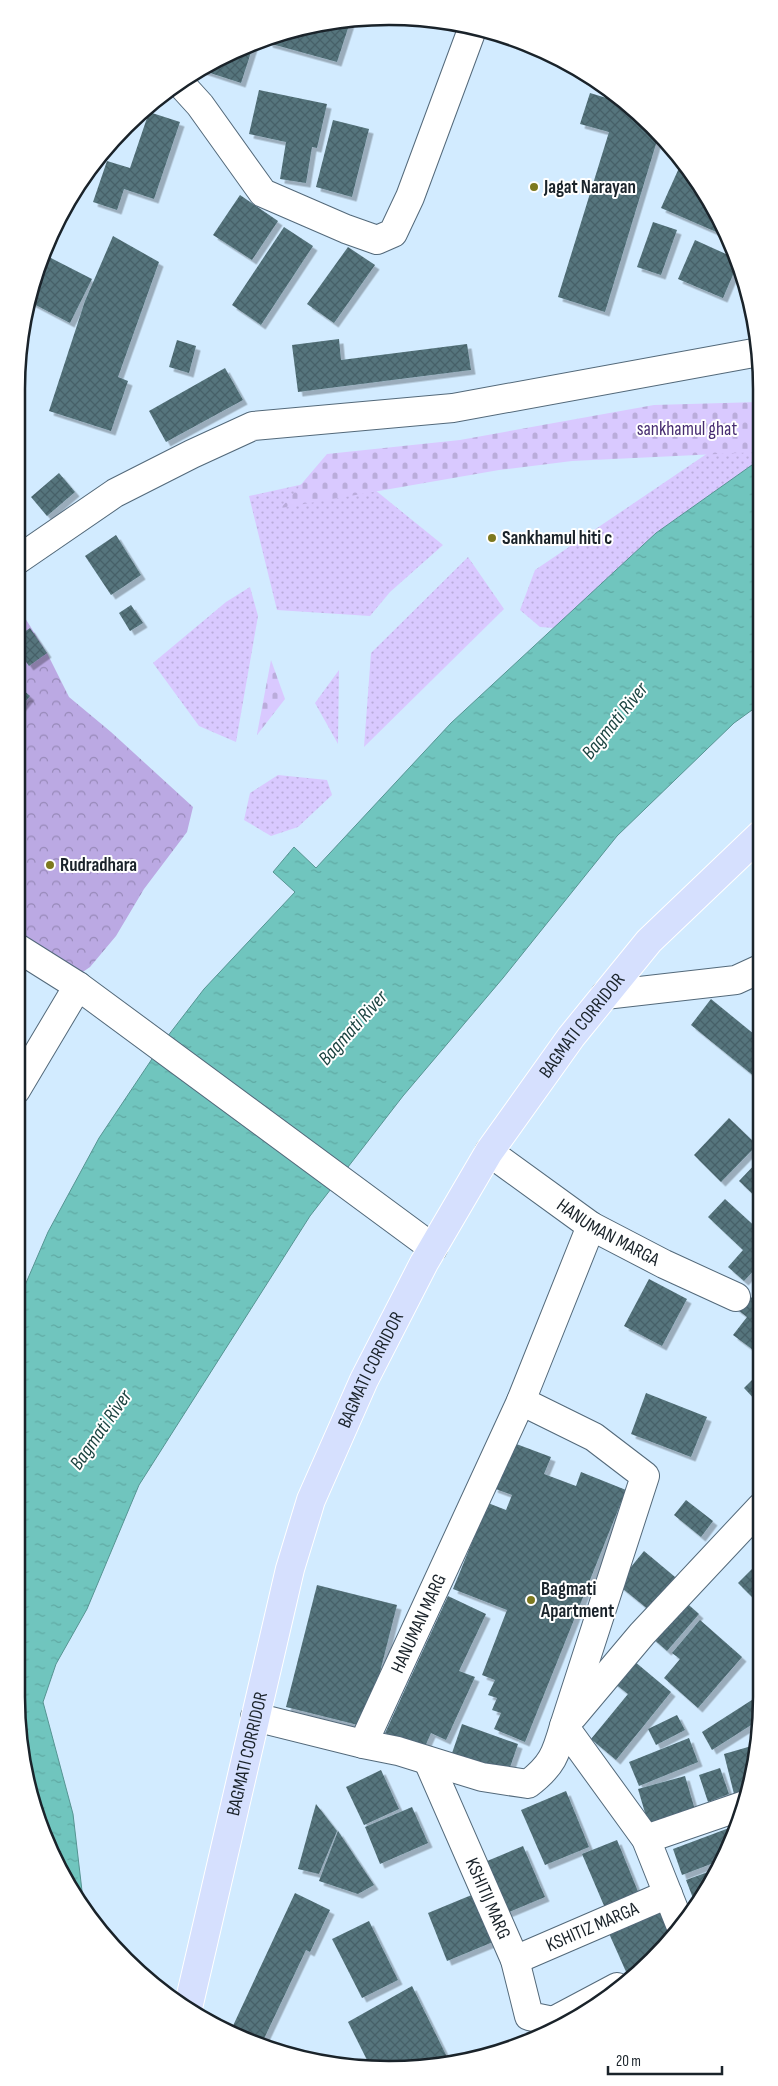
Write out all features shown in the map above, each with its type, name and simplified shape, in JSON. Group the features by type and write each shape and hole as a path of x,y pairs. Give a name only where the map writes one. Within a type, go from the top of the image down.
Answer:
{"main road":[{"name":"BAGMATI CORRIDOR","path":"190,2002 220,1877 290,1568 311,1500 364,1380 433,1248 489,1152 571,1037 649,941 753,842"}],"street":[{"path":"185,88 200,105 263,193 346,229 377,240 393,233 410,197 470,34"},
{"path":"25,555 115,493 253,426 453,408 751,353"},
{"path":"25,953 78,986 433,1248"},
{"path":"606,995 736,980 753,972"},
{"path":"25,1075 78,986"},
{"name":"HANUMAN MARGA","path":"489,1152 591,1226 664,1264 736,1297"},
{"name":"HANUMAN MARG","path":"363,1744 521,1401 591,1226"},
{"path":"255,1717 398,1751 482,1777 528,1784 544,1772 556,1752 645,1476 594,1437 521,1401"},
{"path":"564,1726 642,1634 753,1516"},
{"path":"564,1726 646,1839 678,1919"},
{"name":"KSHITIJ MARG","path":"428,1761 515,1960 529,2016 553,2021 574,2010"},
{"path":"646,1839 736,1807"},
{"name":"KSHITIZ MARGA","path":"515,1960 668,1894"}],"green space":[{"name":"sankhamul ghat","path":"753,402 753,452 572,461 499,470 281,508 327,454 460,440 654,405"},
{"path":"753,424 753,464 656,533 555,628 540,627 520,610 535,570"},
{"path":"354,473 443,545 390,592 370,616 277,610 249,496"},
{"path":"468,557 504,609 364,747 371,653"},
{"path":"250,587 258,616 236,742 199,726 153,663 226,602"},
{"path":"25,618 47,653 69,697 111,732 193,807 187,832 144,889 116,936 90,967 77,976 25,943"},
{"path":"271,660 285,699 257,735 257,734"},
{"path":"339,670 338,744 315,703"},
{"path":"278,775 327,780 332,795 298,827 271,836 244,820 250,793"}],"water":[{"name":"Bagmati River","path":"753,464 753,709 734,723 617,836 503,978 403,1096 310,1216 139,1485 87,1609 56,1664 43,1702 73,1814 82,1893 63,1858 44,1814 37,1791 28,1745 25,1697 25,1285 48,1232 99,1138 164,1041 204,989 295,892 273,872 294,847 316,868 451,723 656,533"}],"building":[{"path":"348,27 337,62 272,44 295,37"},
{"path":"251,53 241,83 209,73"},
{"path":"259,90 327,104 317,148 312,147 306,183 280,179 286,142 249,134"},
{"path":"590,93 611,100 656,142 605,312 558,297 609,132 580,124"},
{"path":"152,113 180,122 154,199 124,189 117,210 93,202 107,161 130,168 149,115"},
{"path":"333,120 369,129 352,197 316,187"},
{"path":"679,168 704,207 717,232 661,208"},
{"path":"240,195 278,221 252,260 213,235"},
{"path":"653,222 677,230 661,275 637,267"},
{"path":"284,227 313,246 261,325 232,305"},
{"path":"113,236 159,262 118,377 128,381 111,431 49,411 85,301"},
{"path":"695,240 727,254 734,272 723,298 678,279"},
{"path":"348,247 375,265 334,323 307,304"},
{"path":"50,257 92,279 70,323 35,305"},
{"path":"339,339 341,360 467,344 471,370 298,392 292,345"},
{"path":"177,340 196,346 189,373 169,367"},
{"path":"225,368 243,400 166,442 149,411"},
{"path":"59,473 75,492 47,516 31,497"},
{"path":"116,535 141,575 111,595 85,556"},
{"path":"131,605 143,623 130,631 119,613"},
{"path":"30,628 47,653 29,666 25,660 25,632"},
{"path":"25,692 30,696 25,702"},
{"path":"711,999 753,1033 753,1075 691,1025"},
{"path":"729,1118 753,1141 753,1149 721,1182 694,1155"},
{"path":"753,1166 753,1194 739,1181"},
{"path":"725,1199 753,1225 753,1271 744,1281 728,1267 743,1250 708,1217"},
{"path":"649,1279 687,1299 662,1346 624,1326"},
{"path":"745,1293 753,1298 753,1350 733,1335 747,1317 734,1307"},
{"path":"753,1379 753,1398 744,1388"},
{"path":"646,1393 707,1417 691,1457 631,1434"},
{"name":"Bagmati Apartment","path":"511,1442 551,1457 544,1474 576,1486 581,1472 626,1490 525,1742 494,1729 501,1713 492,1710 497,1698 488,1695 495,1680 482,1675 507,1610 453,1589 488,1503 506,1510 512,1495 493,1488"},
{"path":"686,1500 713,1521 701,1537 674,1515"},
{"path":"644,1551 681,1582 655,1615 617,1584"},
{"path":"753,1568 753,1598 738,1583"},
{"path":"317,1585 397,1605 366,1727 286,1707"},
{"path":"448,1596 486,1614 459,1671 475,1677 446,1740 431,1733 423,1751 385,1733"},
{"path":"682,1599 699,1614 667,1651 650,1636"},
{"path":"700,1620 742,1657 698,1708 664,1678 680,1659 672,1653"},
{"path":"628,1656 671,1692 616,1760 591,1739 628,1694 609,1679"},
{"path":"753,1699 752,1725 712,1750 702,1732"},
{"path":"677,1715 685,1730 656,1745 648,1729"},
{"path":"462,1724 518,1744 507,1776 451,1756"},
{"path":"689,1738 698,1762 639,1786 629,1762"},
{"path":"750,1747 741,1792 734,1794 724,1754"},
{"path":"720,1768 729,1794 708,1802 699,1775"},
{"path":"381,1770 399,1809 364,1825 346,1787"},
{"path":"685,1776 695,1810 648,1823 638,1789"},
{"path":"566,1791 589,1847 545,1865 521,1810"},
{"path":"316,1804 337,1831 319,1874 298,1869"},
{"path":"412,1807 428,1843 380,1864 365,1827"},
{"path":"728,1828 712,1864 682,1875 673,1849"},
{"path":"338,1831 374,1885 358,1894 319,1881"},
{"path":"617,1840 639,1894 605,1908 582,1854"},
{"path":"523,1846 545,1897 502,1915 480,1864"},
{"path":"708,1872 693,1898 686,1880"},
{"path":"295,1893 330,1910 310,1952 306,1950 264,2039 233,2025"},
{"path":"474,1894 493,1942 447,1961 428,1913"},
{"path":"661,1905 671,1928 627,1973 607,1929"},
{"path":"369,1921 398,1980 362,1998 332,1939"},
{"path":"412,1986 447,2056 413,2060 367,2060 348,2022"}],"place":[{"name":"Jagat Narayan","path":"534,187"},
{"name":"Sankhamul hiti c","path":"492,538"},
{"name":"Rudradhara","path":"50,865"},
{"name":"Bagmati Apartment","path":"531,1600"}]}
